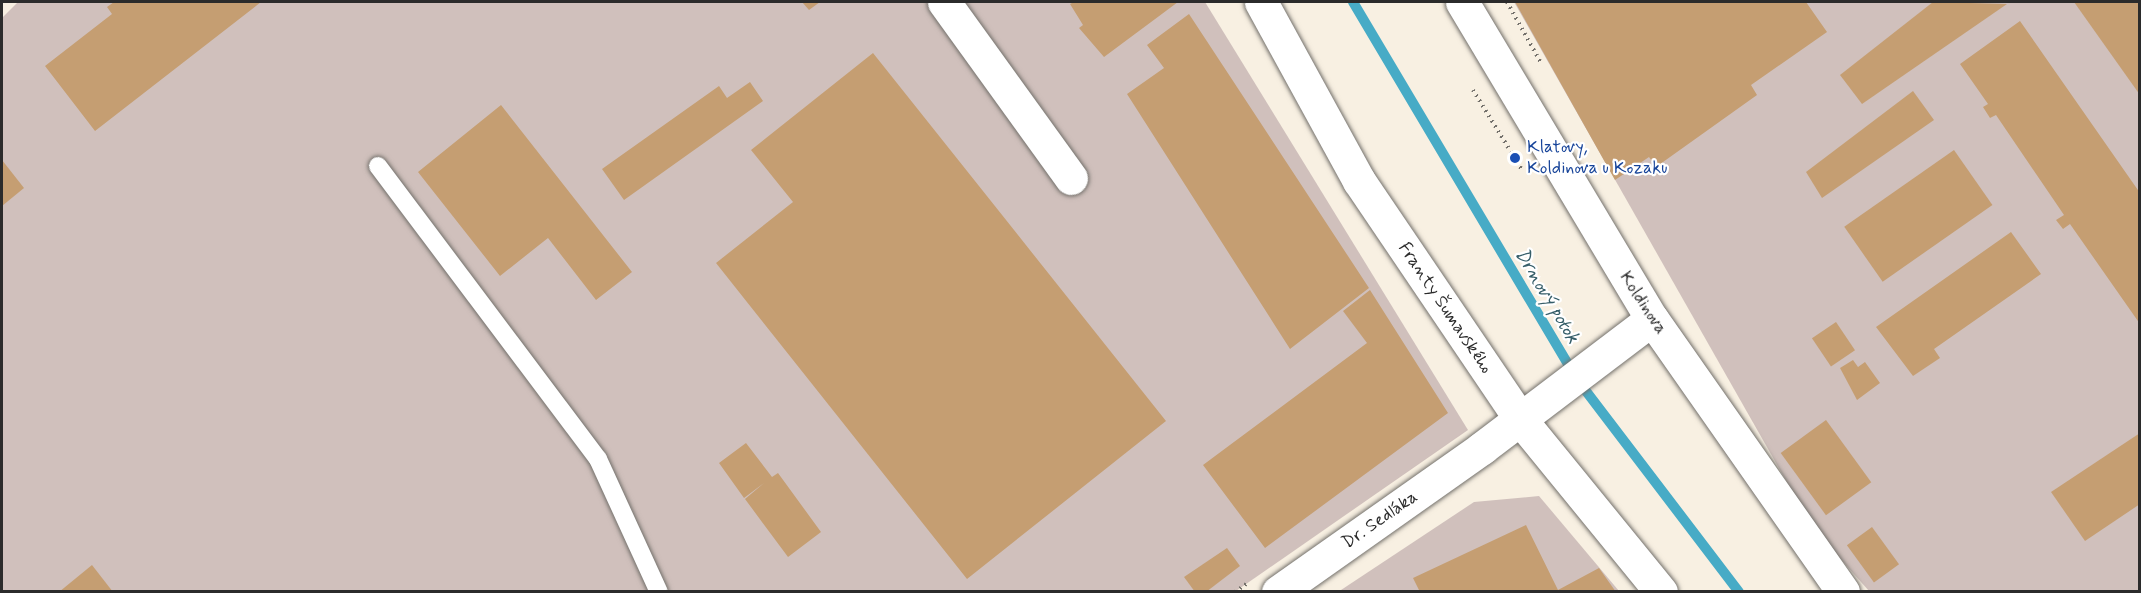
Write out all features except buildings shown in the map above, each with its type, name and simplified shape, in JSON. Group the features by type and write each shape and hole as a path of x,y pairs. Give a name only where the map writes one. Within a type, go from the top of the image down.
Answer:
{"street":[{"path":"944,2 1071,178"},
{"name":"Franty Šumavského","path":"1261,2 1359,181 1532,411 1661,591"},
{"name":"Koldinova","path":"1462,2 1652,319 1843,591"},
{"name":"Dr. Sedláka","path":"1278,591 1482,448 1652,319"}],"lane":[{"path":"378,166 598,459 659,591"}],"shaded area":[{"path":"18,2 1205,2 1468,430 1236,591 2,592 2,18"},
{"path":"1514,2 2139,2 2139,591 1869,591 1813,528"},
{"path":"1539,496 1619,591 1338,592 1474,502"}],"waterway":[{"name":"Drnový potok","path":"1353,2 1576,378 1739,592"}],"place":[{"name":"Klatovy, Koldinova u Kozaku","path":"1515,158"}]}
